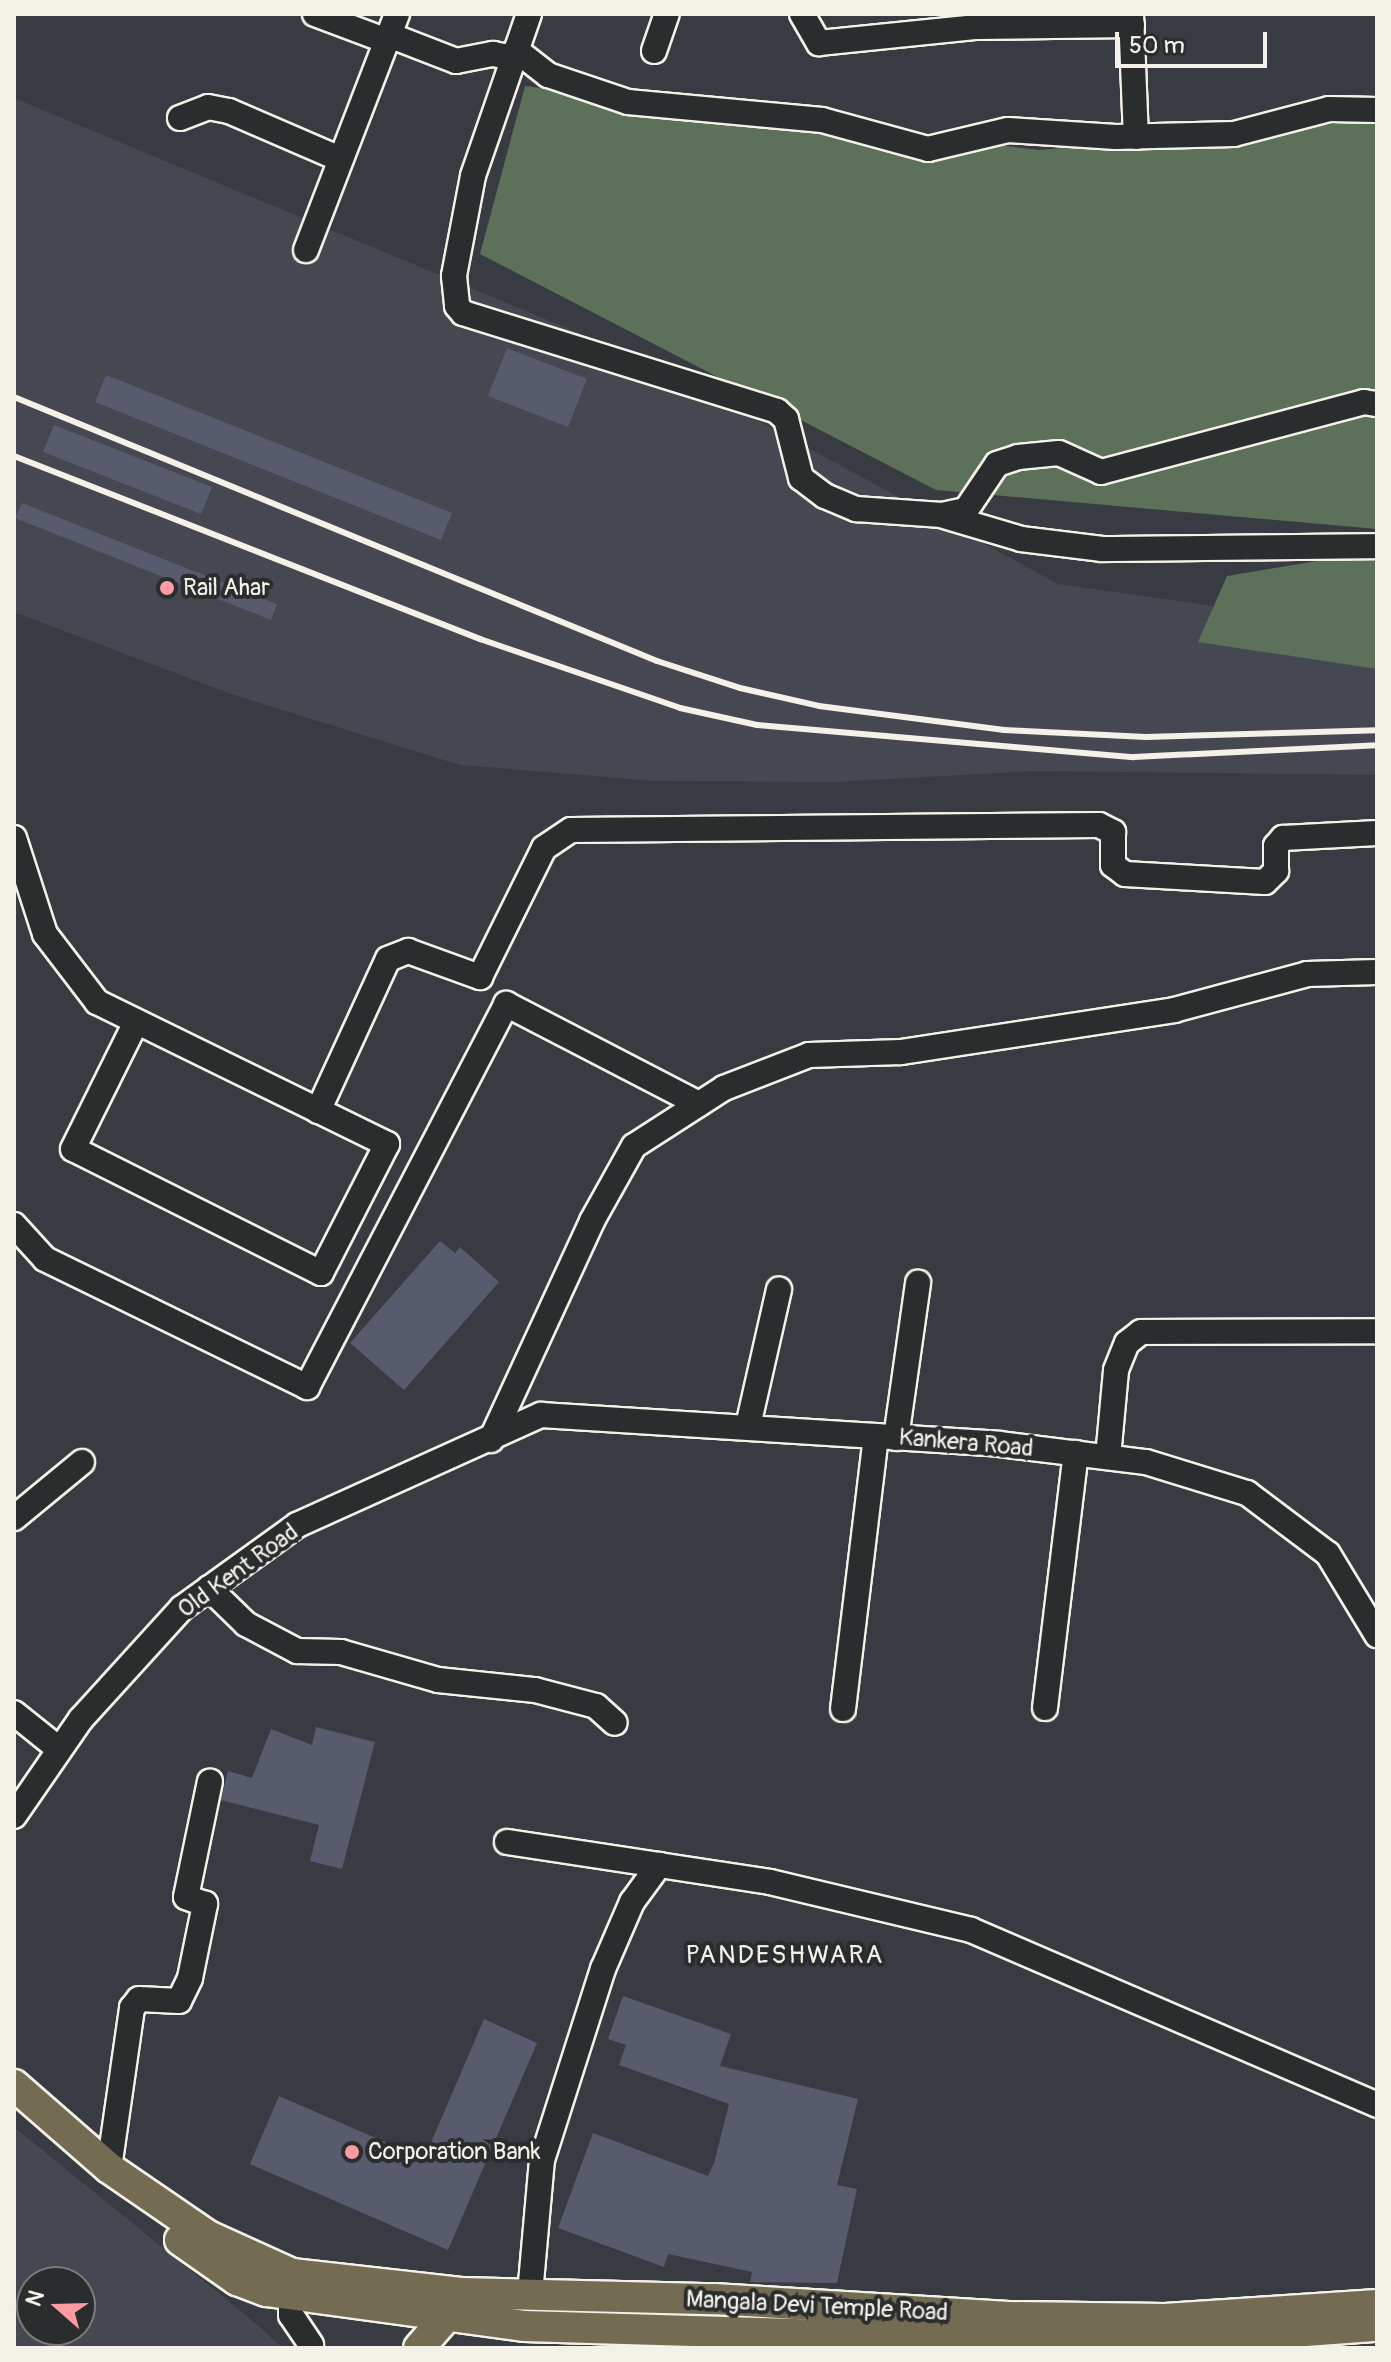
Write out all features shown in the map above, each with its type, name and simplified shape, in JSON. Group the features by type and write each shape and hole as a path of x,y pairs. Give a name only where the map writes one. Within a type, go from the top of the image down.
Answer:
{"main road":[{"name":"Mangala Devi Temple Road","path":"14,2085 109,2168 290,2285 445,2318 945,2343 1129,2344 1333,2321 1377,2305"},
{"path":"14,2111 115,2194 237,2280 290,2285"},
{"name":"Mangala Devi Temple Road","path":"290,2285 1008,2317 1333,2321 1377,2326"},
{"path":"419,2348 445,2318"}],"street":[{"path":"315,14 391,30 456,61 493,54 514,54 548,75 628,102 822,120 928,149 1008,130 1136,137 1234,134 1329,109 1377,110"},
{"path":"529,14 473,176 454,276 453,294 463,313 777,411 786,419 793,463 810,489 856,509 942,515 1021,539 1102,549 1377,546"},
{"path":"654,51 667,14"},
{"path":"802,14 803,25 819,43 977,27 1131,20 1136,137"},
{"path":"306,250 391,30"},
{"path":"180,118 208,107 229,111 340,159"},
{"path":"942,515 966,510 997,464 1018,457 1059,453 1101,472 1377,404"},
{"path":"318,1111 388,959 408,951 480,977 544,848 571,830 1099,825 1113,832 1113,865 1125,874 1265,882 1276,871 1276,846 1283,838 1377,833"},
{"path":"14,838 45,934 97,1002 135,1024 387,1144 321,1273 73,1149 135,1024"},
{"path":"491,1440 592,1221 634,1146 699,1104 809,1055 901,1052 1174,1010 1307,974 1377,972"},
{"path":"14,1225 45,1259 307,1387 506,1004 699,1104"},
{"path":"843,1709 886,1437 918,1283"},
{"path":"748,1426 779,1289"},
{"path":"1108,1457 1116,1370 1127,1343 1141,1332 1377,1331"},
{"name":"Kankera Road","path":"491,1440 541,1415 748,1426 1108,1457 1247,1493 1328,1554 1377,1635"},
{"name":"Old Kent Road","path":"14,1816 59,1749 182,1608 297,1525 491,1440"},
{"path":"1045,1708 1076,1453"},
{"path":"14,1518 82,1462"},
{"path":"209,1588 246,1624 297,1651 341,1652 438,1680 535,1690 596,1706 615,1723"},
{"path":"14,1713 59,1749"},
{"path":"109,2168 132,2008 139,1999 179,2001 190,1978 205,1904 186,1897 210,1781"},
{"path":"507,1842 770,1882 971,1930 1377,2105"},
{"path":"530,2294 542,2160 603,1969 632,1902 659,1865"},
{"path":"290,2285 291,2315 315,2347"}],"shaded area":[{"path":"14,98 656,365 1058,584 1377,629 1377,775 1035,771 834,782 655,781 460,765 231,694 14,612"},
{"path":"14,2127 248,2317 283,2348 14,2348"}],"green space":[{"path":"525,86 1039,150 1377,120 1377,529 936,490 480,254"},
{"path":"1377,551 1377,669 1198,642 1227,576"}],"building":[{"path":"507,348 587,379 568,427 488,396"},
{"path":"106,375 452,513 441,540 95,402"},
{"path":"54,425 212,487 201,514 43,452"},
{"path":"22,503 277,604 271,620 15,518"},
{"path":"440,1241 455,1253 460,1247 499,1282 404,1390 350,1343"},
{"path":"316,1727 375,1742 342,1869 310,1861 319,1825 221,1800 228,1771 252,1778 271,1729 312,1745"},
{"path":"623,1996 731,2034 720,2066 858,2099 837,2185 857,2189 837,2283 750,2282 752,2272 668,2254 664,2267 558,2228 593,2133 708,2176 714,2163 729,2104 619,2065 626,2045 608,2039"},
{"path":"484,2019 537,2043 448,2250 250,2164 279,2096 424,2159"}],"railway":[{"path":"14,397 657,661 740,688 819,706 1004,730 1146,737 1377,730"},
{"path":"14,456 480,639 680,708 757,725 1134,757 1377,745"}],"place":[{"name":"Rail Ahar","path":"167,588"},
{"name":"Corporation Bank","path":"352,2152"}],"district":[{"name":"PANDESHWARA","path":"785,1956"}]}
